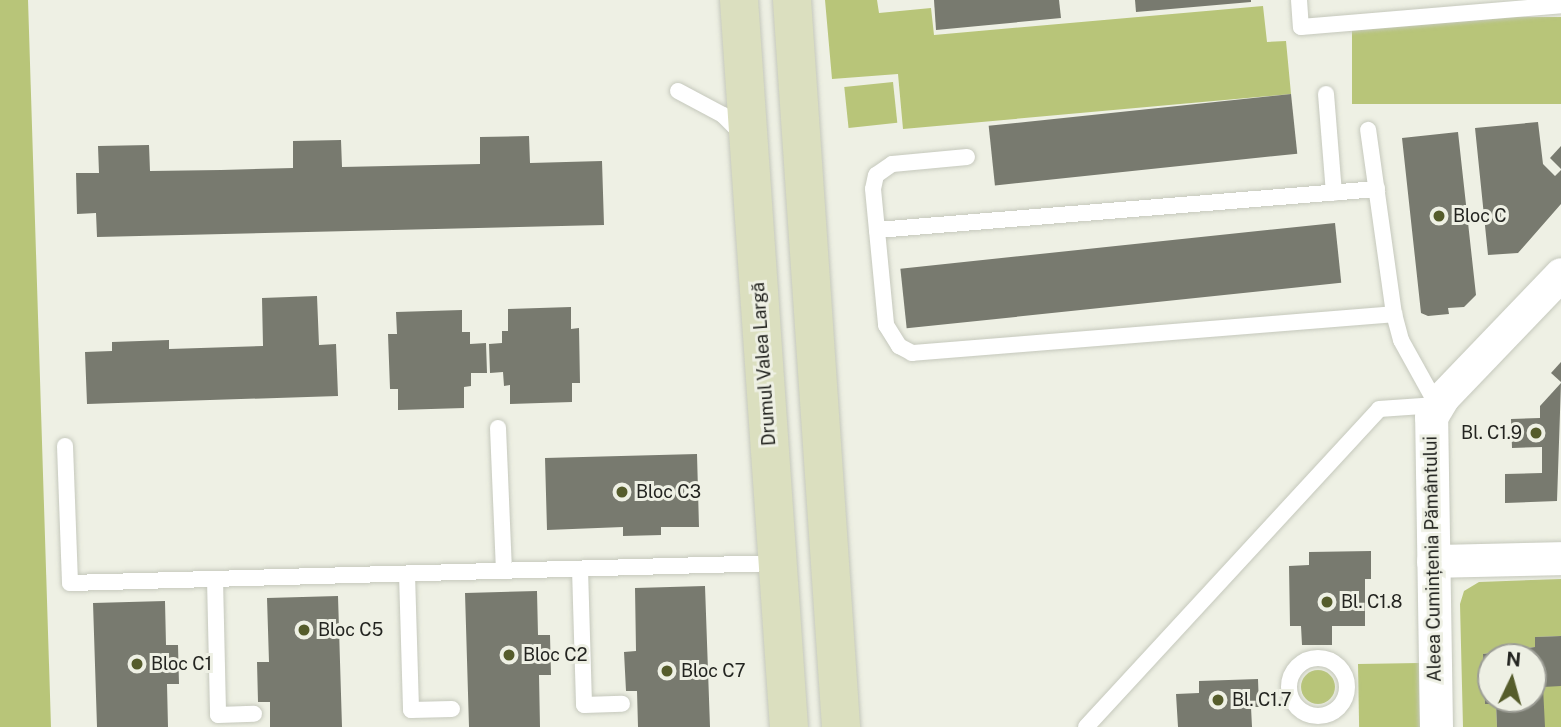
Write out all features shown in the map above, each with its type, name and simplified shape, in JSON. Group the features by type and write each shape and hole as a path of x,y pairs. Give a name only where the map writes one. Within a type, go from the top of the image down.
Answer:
{"main road":[{"name":"Drumul Valea Largă","path":"739,0 789,727"},
{"path":"792,0 841,727"},
{"path":"743,59 795,55"},
{"path":"748,128 799,112"}],"street":[{"path":"1437,405 1561,274"},
{"name":"Aleea Cumințenia Pământului","path":"1436,727 1430,430 1437,405"},
{"path":"1433,561 1561,558"}],"lane":[{"path":"1299,0 1301,27 1561,5"},
{"path":"678,91 748,128"},
{"path":"1326,94 1334,193"},
{"path":"1086,727 1379,409 1437,405 1401,340 1394,314 1368,130"},
{"path":"967,157 882,167 873,189 886,325 900,346 912,352 1394,314"},
{"path":"877,230 1377,189"},
{"path":"498,428 503,571"},
{"path":"65,446 70,583 778,563"},
{"path":"580,569 584,705 622,704"},
{"path":"407,574 411,710 452,709"},
{"path":"215,579 218,715 254,714"}],"green space":[{"path":"0,0 28,0 51,727 0,727"},
{"path":"825,0 877,0 879,13 931,8 934,35 1263,6 1267,42 1286,41 1291,94 903,129 898,74 832,79"},
{"path":"1352,17 1561,17 1561,104 1352,104"},
{"path":"893,82 897,123 849,128 844,87"},
{"path":"1561,579 1561,636 1535,637 1535,643 1477,643 1477,713 1496,713 1497,727 1463,727 1460,604 1464,591 1479,582"},
{"path":"1419,663 1420,727 1359,727 1358,664"},
{"path":"1318,670 1330,675 1335,687 1330,699 1318,704 1306,699 1301,687 1306,675"},
{"path":"1547,686 1561,686 1561,727 1543,727 1543,713 1547,713"}],"building":[{"path":"934,0 1059,0 1061,18 936,30"},
{"path":"1135,0 1251,0 1251,2 1136,12"},
{"path":"1291,94 1297,154 995,185 989,126"},
{"path":"1538,122 1543,164 1555,176 1561,170 1561,204 1518,253 1488,255 1475,128"},
{"name":"Bloc C","path":"1458,132 1476,295 1464,307 1448,308 1449,314 1428,316 1421,313 1402,138"},
{"path":"529,136 530,163 602,161 604,225 97,237 96,213 77,214 76,173 99,173 98,146 149,145 150,171 293,168 293,141 341,140 342,167 480,164 480,137"},
{"path":"1561,146 1561,169 1550,158"},
{"path":"1335,223 1341,283 907,328 900,269"},
{"path":"317,296 319,345 336,344 338,396 87,404 85,352 112,351 112,342 169,340 169,349 263,346 262,298"},
{"path":"571,307 571,329 579,328 580,383 572,383 572,402 510,404 510,385 504,386 503,372 490,373 489,344 502,343 502,331 508,331 508,309"},
{"path":"462,310 462,332 470,332 470,344 486,343 487,373 471,373 471,386 464,387 464,408 398,410 398,389 390,389 388,334 397,334 396,312"},
{"path":"1561,362 1561,382 1551,373"},
{"name":"Bl. C1.9","path":"1561,383 1557,501 1505,503 1505,474 1542,473 1542,447 1512,448 1511,419 1540,418 1540,406"},
{"name":"Bloc C3","path":"697,454 699,527 661,527 661,535 623,536 623,527 547,530 545,458"},
{"name":"Bl. C1.8","path":"1371,551 1371,579 1365,579 1365,626 1332,626 1332,645 1302,645 1301,626 1290,626 1289,566 1309,565 1309,552"},
{"name":"Bloc C7","path":"705,586 710,727 638,727 637,691 626,691 624,652 636,651 635,588"},
{"name":"Bloc C2","path":"537,591 538,635 550,635 551,675 539,675 540,727 469,727 465,593"},
{"name":"Bloc C5","path":"338,596 342,727 270,727 270,702 258,702 257,662 269,662 267,598"},
{"name":"Bloc C1","path":"165,601 166,645 178,645 179,684 167,684 168,727 97,727 93,603"},
{"path":"1561,636 1561,686 1547,687 1547,643 1535,643 1535,637"},
{"name":"Bl. C1.7","path":"1258,679 1259,707 1251,707 1252,727 1178,727 1176,694 1199,693 1199,681"},
{"path":"1496,713 1544,713 1545,727 1497,727"}],"place":[{"name":"Bloc C","path":"1439,216"},
{"name":"Bl. C1.9","path":"1536,433"},
{"name":"Bloc C3","path":"622,492"},
{"name":"Bl. C1.8","path":"1327,602"},
{"name":"Bloc C5","path":"304,630"},
{"name":"Bloc C2","path":"509,655"},
{"name":"Bloc C1","path":"137,664"},
{"name":"Bloc C7","path":"667,671"},
{"name":"Bl. C1.7","path":"1218,700"}]}
